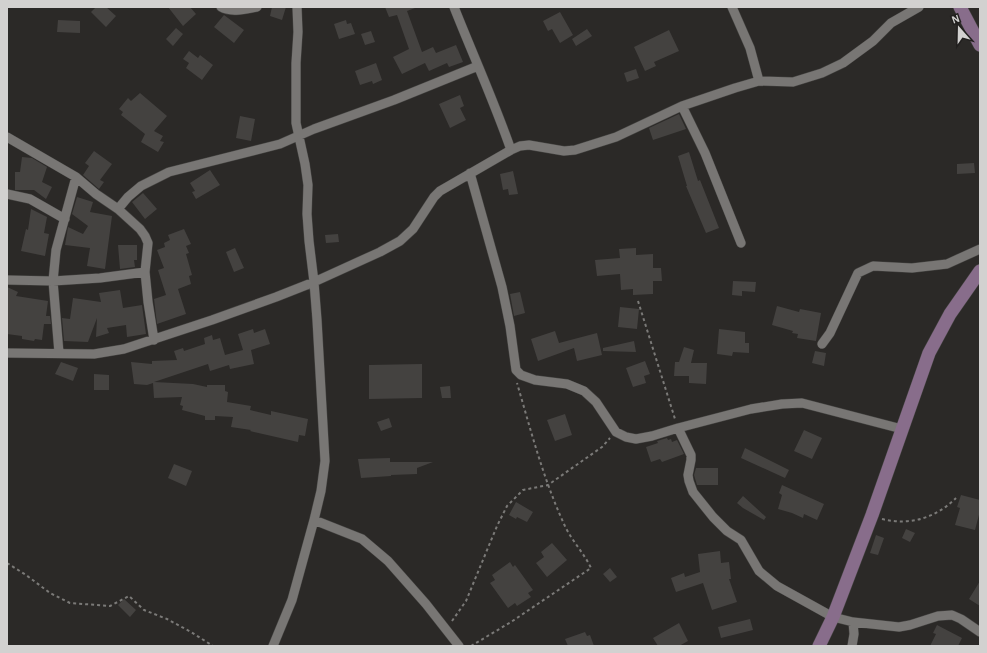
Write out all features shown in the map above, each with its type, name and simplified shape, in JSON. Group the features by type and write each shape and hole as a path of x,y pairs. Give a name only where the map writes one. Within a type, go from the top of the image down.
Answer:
{"street":[{"path":"221,7 233,10 257,7"},
{"path":"273,646 292,600 321,491 325,461 314,282 307,214 308,185 296,123 295,104 298,32 297,7"},
{"path":"454,7 495,105 511,150"},
{"path":"732,7 750,48 759,82"},
{"path":"7,353 94,354 124,349 276,297 314,282 380,252 400,241 413,229 434,197 440,191 511,150 529,145 564,151 575,150 616,137 682,106 759,82 792,82 822,73 843,63 873,41 891,23 919,7"},
{"path":"960,7 980,45"},
{"path":"118,209 128,197 141,186 169,172 280,144 478,66"},
{"path":"682,106 705,153 741,243"},
{"path":"7,137 76,178 118,209 140,229 145,236 148,249 145,272 148,308 154,340"},
{"path":"470,173 502,287 510,326 516,370 521,375 535,380 567,384 584,391 596,402 616,432 626,437 636,439 652,436 751,408 802,403 902,429"},
{"path":"59,354 53,281 56,250 76,178"},
{"path":"7,194 30,199 65,219"},
{"path":"822,344 830,333 858,273 873,266 912,268 947,264 980,249"},
{"path":"819,646 833,617 872,515 929,353 950,314 980,271"},
{"path":"7,280 53,281 100,278 145,272"},
{"path":"678,428 691,455 692,460 688,475 693,492 713,517 727,531 741,540 759,571 777,586 833,617 853,622 899,627 938,616 952,615 961,619 980,632"},
{"path":"314,520 362,539 388,561 459,646"},
{"path":"852,646 854,634 853,622"}],"path":[{"path":"638,301 678,428"},
{"path":"471,646 591,570 591,567 564,525 548,485 535,447 517,383 515,374 516,370"},
{"path":"446,630 466,601 496,526 507,506 523,490 548,485 602,447 616,432"},
{"path":"872,515 894,522 914,521 942,510 956,498"},
{"path":"7,563 26,575 50,594 70,603 110,606 129,596 144,610 173,622 213,646"}],"building":[{"path":"96,7 106,7 116,16 106,27 91,12"},
{"path":"168,7 190,7 196,14 183,26"},
{"path":"272,7 286,7 282,20 270,16"},
{"path":"385,7 415,7 407,11 422,52 433,47 436,53 456,45 463,62 449,67 447,63 429,71 425,63 402,74 393,57 409,49 397,15 389,17"},
{"path":"560,12 573,35 560,43 552,29 548,31 543,21"},
{"path":"224,15 244,30 234,43 214,27"},
{"path":"58,20 80,21 80,33 57,32"},
{"path":"346,20 347,24 351,23 355,34 339,39 334,24"},
{"path":"176,28 183,34 173,46 166,39"},
{"path":"587,29 592,36 576,46 572,39"},
{"path":"669,30 679,51 654,62 656,66 645,71 634,47"},
{"path":"371,31 375,42 365,45 361,34"},
{"path":"189,51 198,58 200,55 213,65 202,80 186,68 189,63 183,59"},
{"path":"376,63 382,80 373,84 372,81 360,85 355,71"},
{"path":"636,69 639,78 627,82 624,73"},
{"path":"140,93 167,116 154,131 163,136 160,141 164,142 158,152 141,142 145,134 121,115 123,112 119,109 128,98 131,101"},
{"path":"460,95 464,106 460,108 466,120 450,128 439,104"},
{"path":"679,114 686,129 653,140 649,128"},
{"path":"240,116 255,119 251,141 236,138"},
{"path":"94,151 112,164 100,180 104,182 99,189 83,175 89,166 85,163"},
{"path":"689,152 698,181 700,180 719,228 706,233 686,186 678,156"},
{"path":"22,157 32,158 47,167 42,182 52,187 46,199 34,190 15,190 15,172 20,172"},
{"path":"974,163 975,173 957,174 957,164"},
{"path":"210,170 220,185 196,199 192,192 195,191 190,183"},
{"path":"513,171 518,194 509,195 508,189 503,190 500,174"},
{"path":"143,193 157,209 145,219 132,202"},
{"path":"77,197 93,202 90,212 112,216 105,269 87,266 90,248 65,245 68,227 83,234 88,226 72,214"},
{"path":"31,209 47,217 44,233 49,234 45,256 21,251 26,229 28,230"},
{"path":"184,229 191,244 186,246 189,253 186,254 192,275 189,276 191,284 178,289 186,314 157,324 154,299 166,295 158,270 164,268 157,250 165,247 164,243 170,240 168,235"},
{"path":"338,234 339,242 326,243 325,235"},
{"path":"118,245 137,245 137,260 134,260 135,267 120,269"},
{"path":"235,248 244,268 234,272 226,252"},
{"path":"636,248 636,255 653,254 653,268 661,268 662,281 653,281 653,294 633,295 633,289 621,290 620,274 597,276 595,260 620,258 619,249"},
{"path":"733,281 756,282 755,292 742,291 742,296 732,295"},
{"path":"7,287 18,292 16,296 48,301 46,316 50,316 51,324 44,324 42,340 35,339 34,341 22,339 22,336 7,334"},
{"path":"120,290 123,308 142,305 146,334 127,337 126,325 107,328 109,333 96,337 97,318 88,342 64,341 62,318 70,319 73,298 101,302 99,293"},
{"path":"520,292 525,313 514,316 510,294"},
{"path":"777,306 799,312 800,309 821,313 816,341 797,338 798,334 792,333 793,331 772,325"},
{"path":"620,307 639,309 637,329 618,327"},
{"path":"253,329 254,333 265,329 270,344 251,350 254,364 230,369 229,365 210,371 208,364 154,382 193,384 207,387 207,385 225,385 225,391 228,392 227,402 251,406 250,410 271,415 271,411 308,419 305,436 299,435 298,442 250,431 251,430 231,427 233,417 215,416 215,420 205,420 205,416 182,410 183,406 180,405 182,397 154,398 153,383 147,385 134,384 131,362 152,364 152,361 177,360 174,351 183,348 184,351 205,344 204,338 212,335 213,340 220,338 225,355 243,350 238,334"},
{"path":"719,329 745,332 745,343 749,343 749,353 733,352 732,356 717,354"},
{"path":"555,331 559,343 597,333 602,355 577,361 574,348 538,361 531,339"},
{"path":"634,341 636,352 603,351 603,348"},
{"path":"684,347 694,350 691,363 707,363 706,384 689,383 689,376 674,376 675,362 679,362"},
{"path":"815,351 826,353 824,366 812,363"},
{"path":"645,361 650,374 644,376 646,383 633,387 626,368"},
{"path":"61,362 78,368 73,381 55,374"},
{"path":"422,364 422,398 369,399 369,365"},
{"path":"94,374 109,375 109,390 94,390"},
{"path":"450,386 451,398 442,398 440,387"},
{"path":"565,414 572,435 555,441 547,420"},
{"path":"389,418 392,427 381,431 377,422"},
{"path":"804,430 822,438 812,459 794,451"},
{"path":"667,438 668,440 671,439 672,442 677,440 684,454 662,462 660,459 651,462 646,447"},
{"path":"745,448 789,470 785,478 741,458"},
{"path":"390,458 390,462 433,462 417,468 417,474 361,478 358,459"},
{"path":"174,464 192,471 186,486 168,478"},
{"path":"696,468 718,468 718,485 697,485 694,475"},
{"path":"782,485 824,504 817,520 804,514 803,518 778,509 782,495 779,493"},
{"path":"961,495 980,500 980,511 975,530 955,525 960,508 957,507"},
{"path":"743,496 766,517 764,520 737,503"},
{"path":"516,502 533,512 527,522 509,515"},
{"path":"906,529 915,533 910,542 902,538"},
{"path":"876,535 884,538 878,555 870,553"},
{"path":"552,543 567,560 547,577 536,563 544,557 541,552"},
{"path":"720,551 721,563 729,562 731,579 729,579 737,602 712,610 703,583 676,592 671,578 684,573 685,577 700,572 698,554"},
{"path":"510,562 513,567 515,565 533,590 528,593 531,597 517,606 515,603 508,608 490,583 495,580 492,575"},
{"path":"610,568 617,577 610,582 603,574"},
{"path":"980,581 980,606 969,599"},
{"path":"124,599 136,610 130,617 118,605"},
{"path":"750,619 753,630 721,638 718,627"},
{"path":"679,623 688,641 679,646 658,646 653,638"},
{"path":"937,625 962,638 958,646 930,646 936,634 933,633"},
{"path":"585,632 587,636 590,635 594,646 568,646 565,639"}]}
